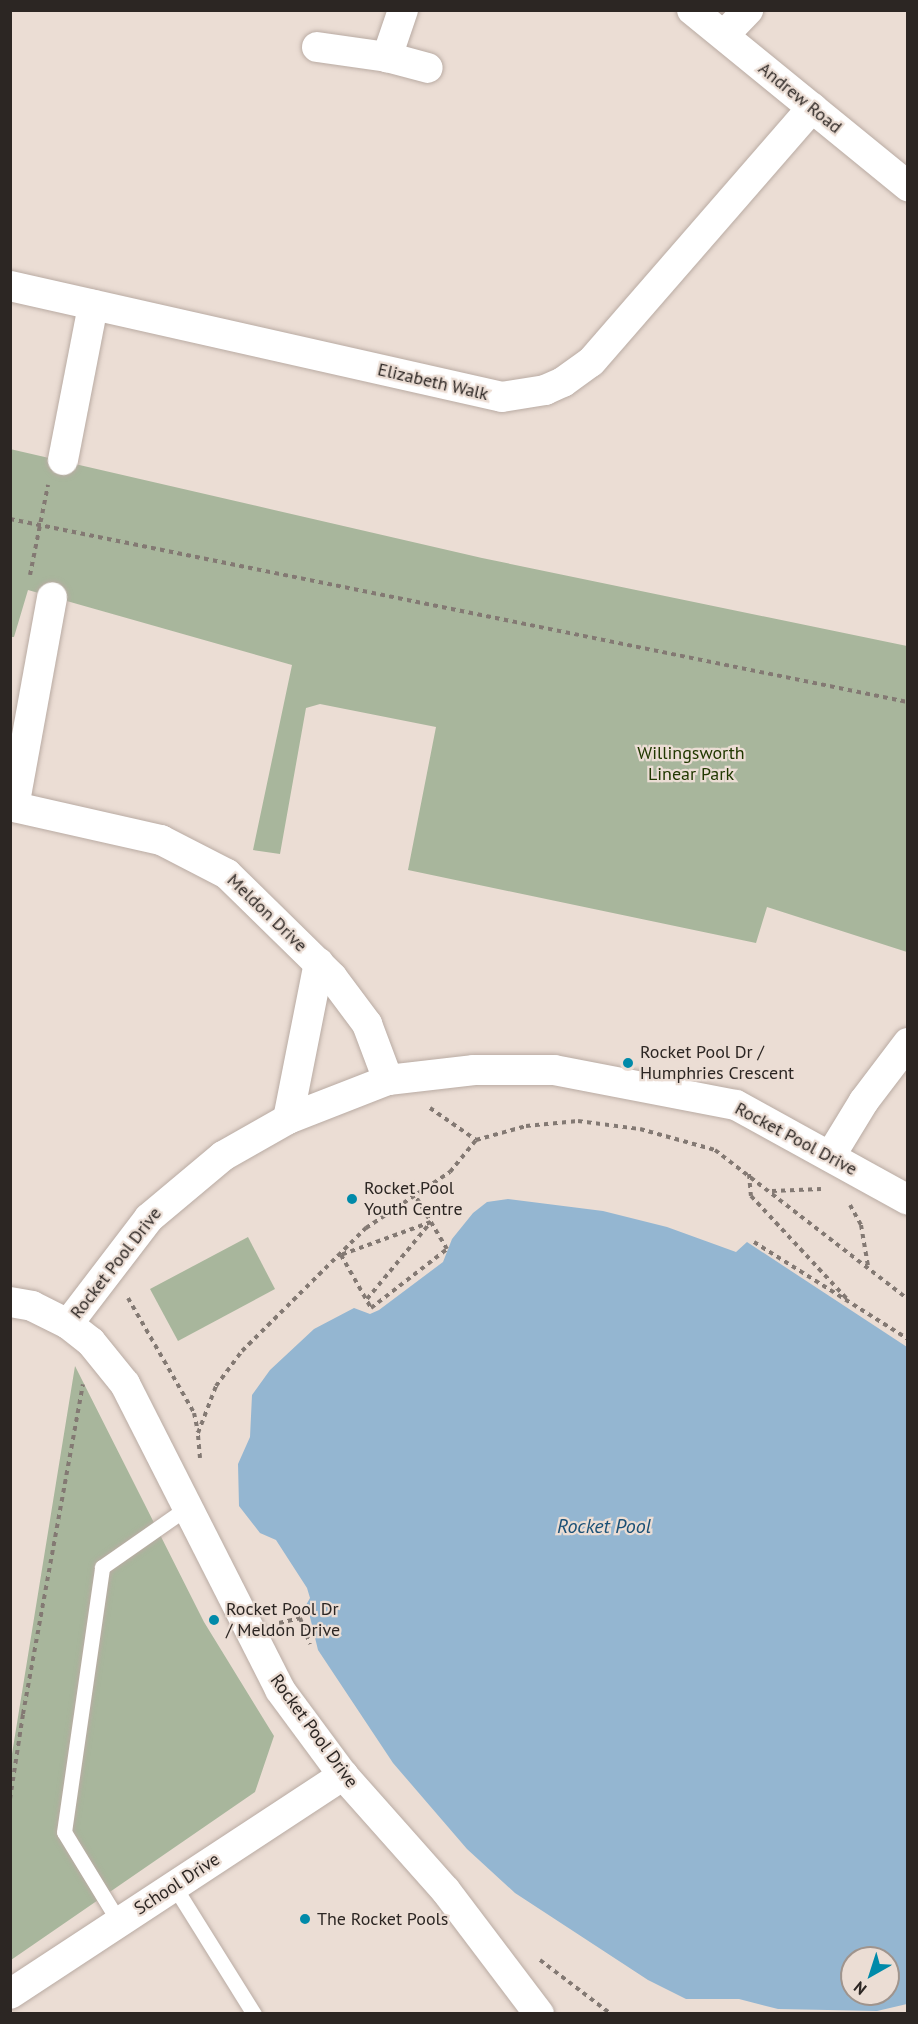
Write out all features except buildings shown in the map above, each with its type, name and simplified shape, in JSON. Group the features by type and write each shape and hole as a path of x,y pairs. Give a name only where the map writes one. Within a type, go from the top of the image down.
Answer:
{"street":[{"path":"387,57 403,10"},
{"name":"Andrew Road","path":"693,10 908,186"},
{"path":"724,35 748,10"},
{"path":"317,47 387,57 428,68"},
{"name":"Elizabeth Walk","path":"10,286 502,397 545,390 563,382 591,362 812,108"},
{"path":"63,460 93,305"},
{"name":"Meldon Drive","path":"52,597 12,806 161,840 227,874 319,963 367,1024 388,1080"},
{"path":"288,1119 319,963"},
{"path":"843,1162 864,1101 908,1043"},
{"name":"Rocket Pool Drive","path":"539,2013 446,1891 344,1775 280,1690 125,1384 91,1342 68,1324 102,1278 168,1198 254,1135 288,1119 388,1080 474,1070 531,1070 621,1080 736,1105 843,1162 908,1200"},
{"path":"10,1302 32,1306 68,1324"},
{"name":"School Drive","path":"10,1994 344,1775"}],"lane":[{"path":"119,1922 64,1832 102,1567 188,1507"},
{"path":"174,1886 254,2013"}],"path":[{"path":"52,597 28,590 38,524 52,470 63,460"},
{"path":"10,519 908,702"},
{"path":"198,1433 216,1386 242,1351 366,1228 416,1197 450,1172 476,1140 526,1126 578,1121 639,1129 715,1150 749,1173 908,1299"},
{"path":"843,1162 841,1196 861,1225 868,1268"},
{"path":"749,1173 750,1196 849,1302"},
{"path":"771,1191 800,1187 841,1196"},
{"path":"341,1255 371,1308 447,1249 416,1197"},
{"path":"341,1255 431,1222"},
{"path":"367,1299 431,1222"},
{"path":"754,1242 908,1339"},
{"path":"102,1278 119,1287 136,1307 194,1413 204,1469"},
{"path":"10,1799 22,1714 91,1342"},
{"path":"274,1614 283,1633"},
{"path":"279,1624 300,1618 310,1644"},
{"path":"502,1964 529,1959 542,1960 611,2013"}],"green space":[{"name":"Willingsworth Linear Park","path":"10,449 482,558 907,646 907,952 767,907 756,943 408,870 436,727 320,704 306,708 280,854 253,850 292,665 28,590 14,637 11,637"},
{"path":"248,1237 275,1289 178,1341 150,1289"},
{"path":"75,1366 204,1622 274,1736 255,1792 11,1960 11,1760"}],"water":[{"name":"Rocket Pool","path":"508,1199 603,1211 667,1227 736,1252 747,1242 907,1347 907,2004 900,2006 900,1946 840,1946 840,2006 898,2006 877,2011 778,2009 739,1999 686,1999 648,1980 515,1893 467,1849 393,1763 318,1650 309,1613 301,1614 310,1598 307,1588 276,1540 260,1533 239,1506 238,1464 250,1437 252,1395 270,1370 314,1329 354,1308 370,1314 379,1310 443,1262 452,1239 473,1213 487,1202"}],"place":[{"name":"Rocket Pool Dr / Humphries Crescent","path":"628,1063"},
{"name":"Rocket Pool Youth Centre","path":"352,1199"},
{"name":"Rocket Pool Dr / Meldon Drive","path":"214,1620"},
{"name":"The Rocket Pools","path":"305,1919"}]}
